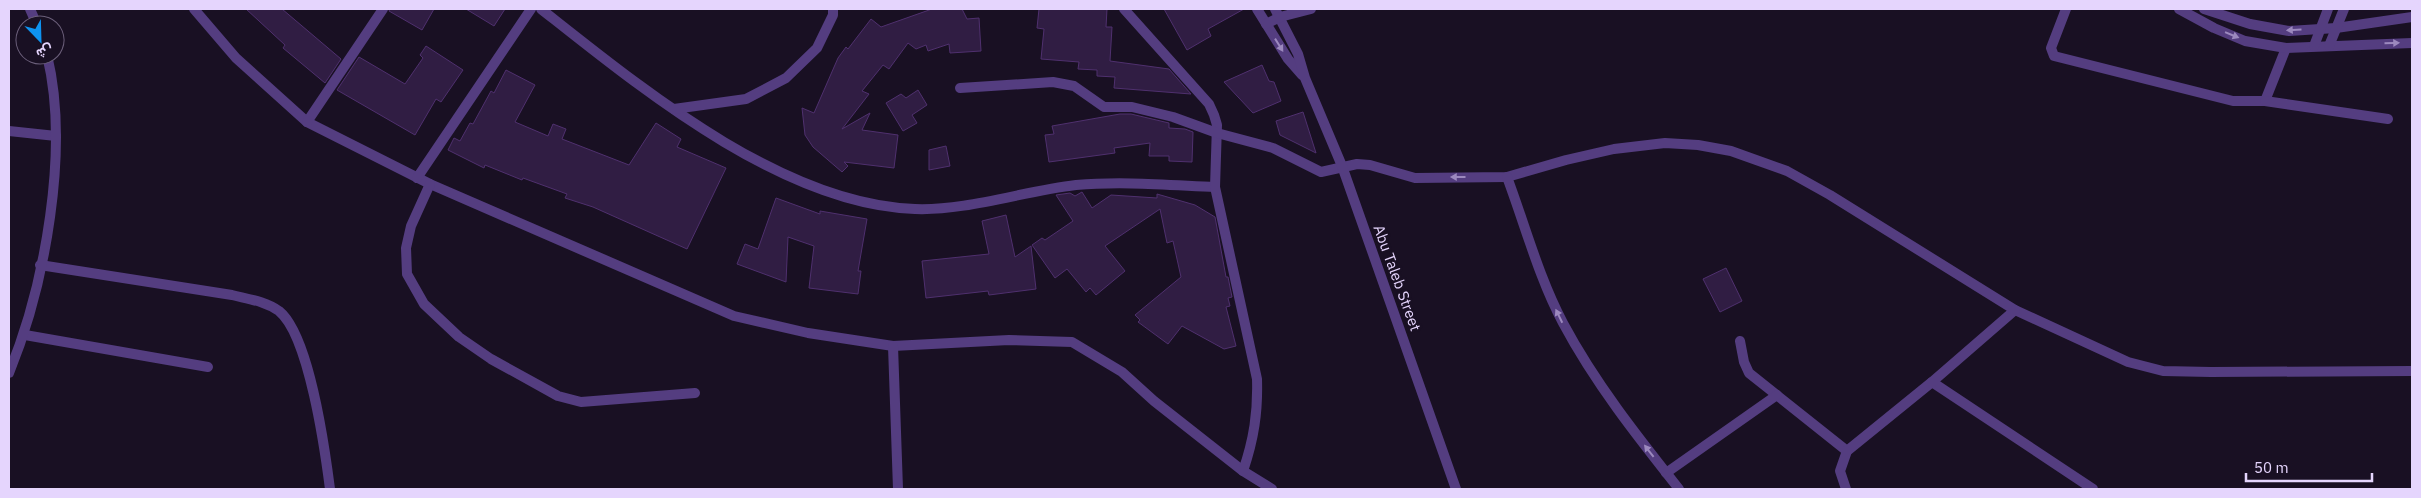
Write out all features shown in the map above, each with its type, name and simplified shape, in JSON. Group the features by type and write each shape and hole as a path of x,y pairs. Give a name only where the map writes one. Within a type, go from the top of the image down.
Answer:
{"street":[{"path":"307,122 383,9"},
{"path":"417,178 531,9"},
{"path":"541,9 674,109 762,164 812,186 860,202 892,208 917,209 971,203 1077,185 1126,184 1215,187"},
{"path":"674,109 746,99 786,78 817,48 833,15 833,9"},
{"path":"1124,9 1209,104 1217,125 1215,187 1257,379 1258,408 1255,429 1243,471"},
{"name":"Abu Taleb Street","path":"1258,9 1288,59 1305,78"},
{"path":"1266,24 1277,13 1311,9"},
{"path":"2066,9 2051,48 2054,56 2233,101 2265,101 2388,119"},
{"path":"2179,9 2214,28 2245,41 2286,48 2412,43"},
{"path":"2204,9 2242,22 2288,30 2336,28 2412,17"},
{"path":"2314,46 2319,28 2328,9"},
{"path":"2329,46 2344,9"},
{"path":"201,11 236,58 307,122 430,184 734,316 808,333 893,346 1009,340 1072,342 1122,372 1154,402 1243,471 1272,489"},
{"name":"Abu Taleb Street","path":"1277,13 1298,54 1305,78 1342,166 1456,489"},
{"path":"2265,101 2286,48"},
{"path":"9,373 24,335 40,265 55,177 56,136 54,96 49,65"},
{"path":"960,88 1054,82 1074,86 1104,107 1132,107 1173,117 1218,133 1273,148 1321,172 1335,170 1342,166 1370,165 1415,178 1507,177 1566,160 1641,145 1665,143 1698,145 1731,151 1787,171 1830,195 2015,310 2114,356 2148,368 2221,372 2412,371"},
{"path":"9,131 56,136"},
{"path":"1507,177 1552,301 1562,322 1599,383 1679,489"},
{"path":"430,184 410,226 406,248 407,274 424,304 459,337 491,359 552,393 581,402 695,393"},
{"path":"40,265 232,295 261,301 279,311 287,320 296,337 308,372 321,426 330,489"},
{"path":"1846,489 1840,471 1842,459 1847,451 1932,382 2015,310"},
{"path":"24,335 208,368"},
{"path":"1740,341 1744,362 1749,373 1847,451"},
{"path":"893,346 898,489"},
{"path":"1932,382 2093,489"},
{"path":"1666,473 1777,395"}],"building":[{"path":"246,9 282,9 341,59 325,83 283,48 285,45"},
{"path":"390,9 434,9 422,30 389,11"},
{"path":"466,9 505,9 494,26"},
{"path":"932,9 962,9 967,19 979,18 981,51 950,53 949,44 928,51 926,45 916,49 908,43 889,69 883,65 862,91 869,94 842,129 870,113 862,130 898,135 894,168 844,162 848,166 842,172 813,147 805,135 802,108 814,113 838,58 846,47 848,49 871,19 881,27"},
{"path":"1039,9 1107,9 1106,27 1112,27 1110,61 1169,69 1191,94 1114,88 1115,77 1097,76 1097,70 1078,69 1079,62 1041,59 1044,29 1037,28"},
{"path":"1164,9 1244,9 1208,29 1211,36 1187,50"},
{"path":"426,46 463,70 441,102 436,99 415,135 337,90 359,57 405,84 423,58 420,55"},
{"path":"1262,65 1269,81 1274,82 1281,101 1253,113 1224,82"},
{"path":"506,70 535,85 515,122 548,136 553,124 566,129 562,139 629,165 656,123 681,139 677,147 726,168 687,249 593,207 565,198 567,194 523,178 522,180 485,165 484,168 448,150 454,138 460,141 470,123 473,124 491,91 494,93"},
{"path":"918,90 927,105 912,115 917,123 903,131 886,103 901,94 906,98"},
{"path":"1303,112 1316,153 1280,135 1276,121"},
{"path":"1120,114 1131,114 1169,123 1169,128 1185,129 1193,132 1192,162 1169,161 1169,156 1149,156 1150,143 1114,148 1115,153 1049,162 1045,135 1054,134 1052,126"},
{"path":"946,146 950,166 929,170 929,150"},
{"path":"1082,192 1092,208 1111,195 1157,198 1157,194 1195,205 1215,217 1226,277 1228,277 1232,297 1228,298 1230,306 1226,307 1236,346 1224,349 1182,326 1168,344 1138,322 1140,320 1135,315 1181,277 1173,241 1167,243 1160,209 1105,246 1125,271 1096,295 1090,288 1086,292 1067,269 1055,278 1032,245 1042,238 1045,240 1073,221 1056,195 1070,193 1075,196"},
{"path":"776,198 820,214 820,211 867,219 858,271 861,271 858,294 809,288 814,246 788,237 786,282 737,264 745,244 758,249"},
{"path":"1006,215 1015,257 1031,246 1036,289 989,295 988,291 926,298 922,261 989,254 982,221"},
{"path":"1726,268 1742,301 1720,312 1703,279"}]}
